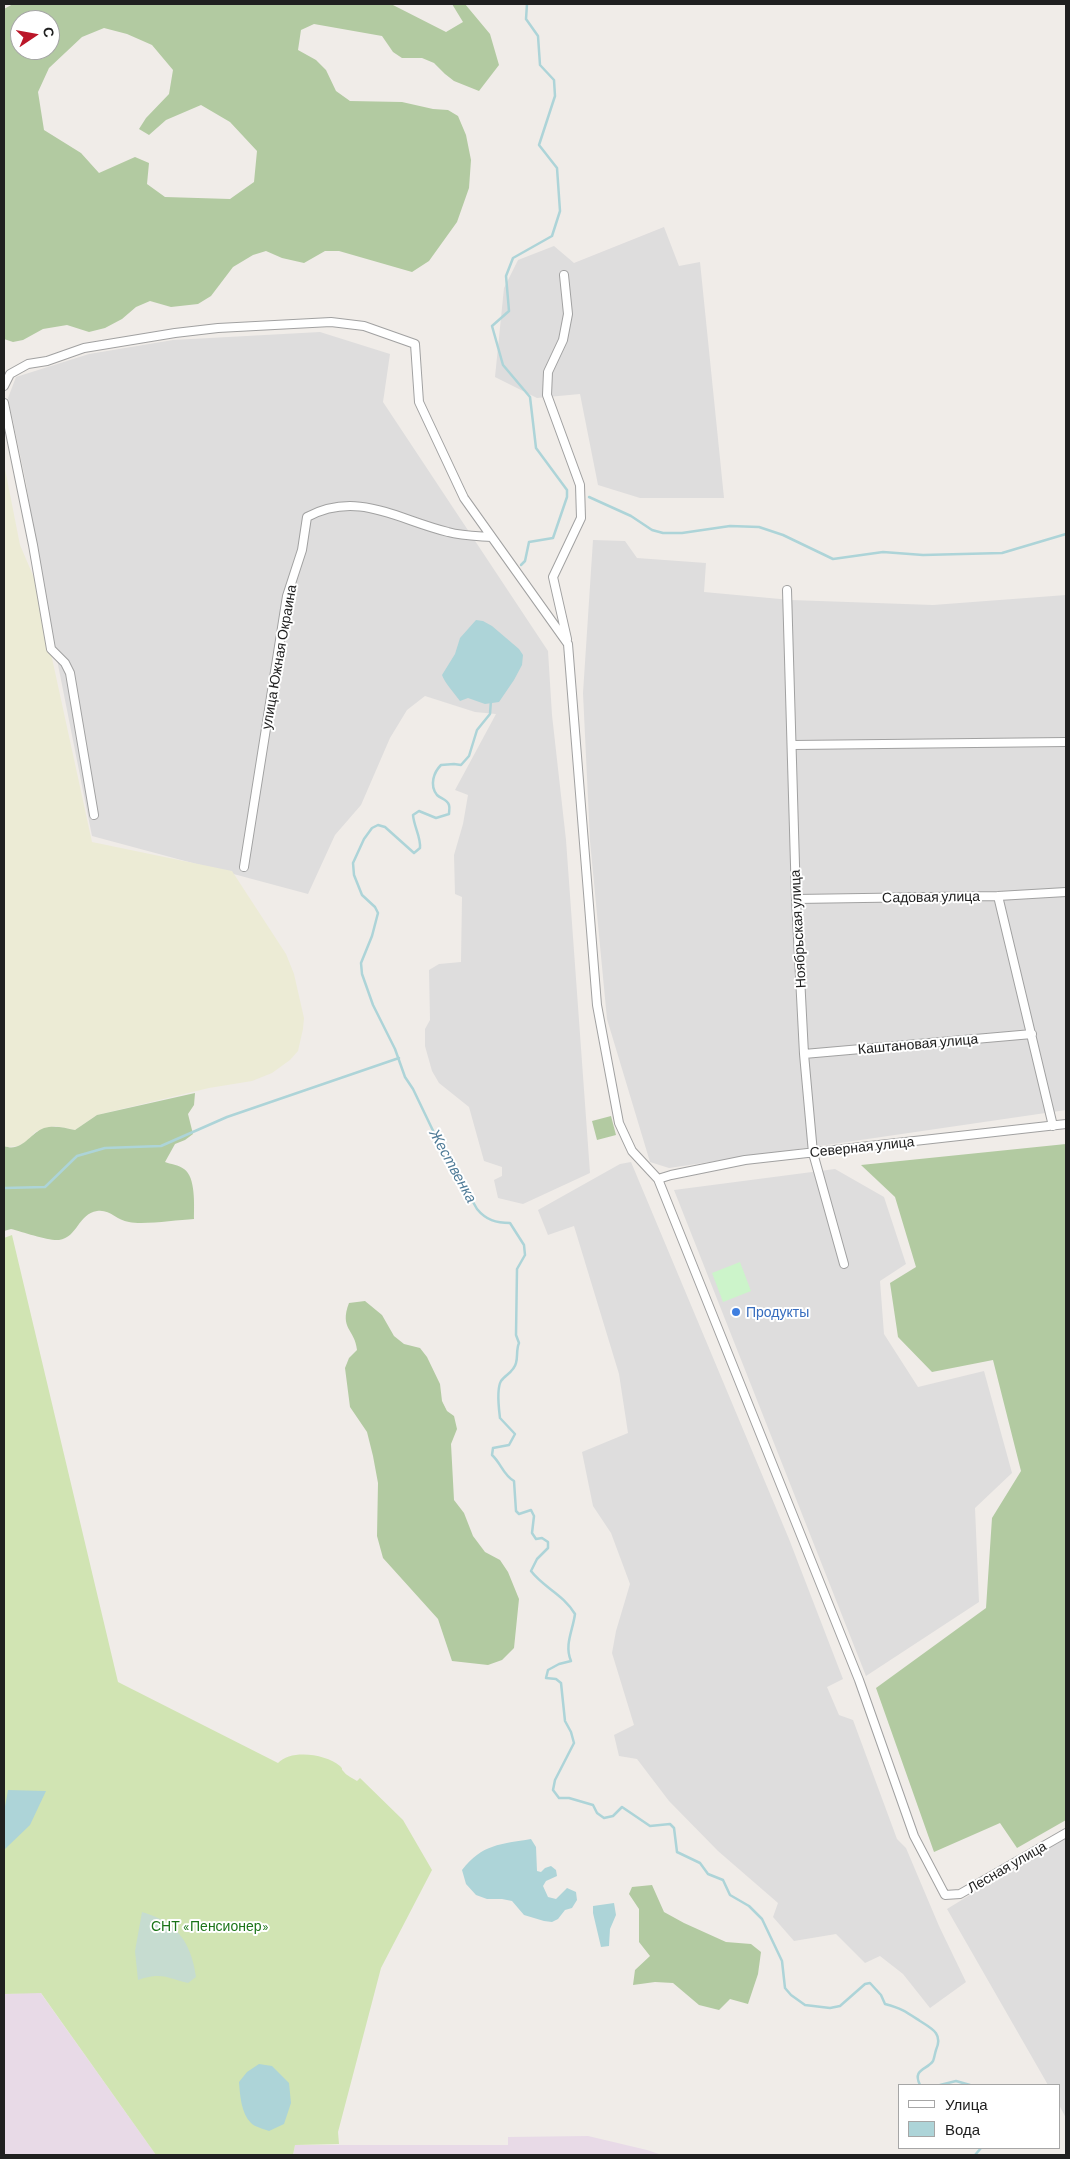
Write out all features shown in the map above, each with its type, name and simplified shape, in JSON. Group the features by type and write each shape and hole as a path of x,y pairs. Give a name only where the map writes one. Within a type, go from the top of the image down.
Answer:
{"street":[{"path":"564,275 568,314 563,340 548,372 547,395 580,485 581,518 553,577 568,644 597,1006 619,1123 632,1151 658,1179"},
{"path":"4,386 10,374 28,364 47,361 84,348 175,333 331,322 364,326 415,344 418,402 464,498 568,644"},
{"path":"4,403 33,545 51,649 66,664 70,673 94,815"},
{"name":"улица Южная Окраина","path":"244,867 287,596 302,550 307,517 322,510 342,505 357,506 385,511 450,533 490,537"},
{"name":"Ноябрьская улица","path":"787,590 796,899 804,1054 813,1153 844,1264"},
{"path":"793,745 1066,742"},
{"name":"Садовая улица","path":"796,899 998,896 1066,892"},
{"path":"998,896 1054,1126"},
{"name":"Каштановая улица","path":"804,1054 1032,1034"},
{"name":"Северная улица","path":"658,1179 745,1160 1066,1124"},
{"name":"Лесная улица","path":"658,1179 859,1680 914,1836 945,1895 960,1894 1066,1833"}],"shaded area":[{"path":"664,227 679,266 700,262 724,498 640,498 598,485 580,394 537,398 495,377 504,288 518,260 554,246 574,263"},
{"path":"320,332 390,354 383,402 548,651 552,715 566,840 590,1173 523,1204 498,1198 494,1180 502,1176 502,1167 484,1161 469,1107 439,1083 432,1071 425,1046 425,1029 430,1020 429,970 439,964 461,962 462,897 455,894 454,855 463,824 468,795 455,790 496,714 475,712 425,696 407,710 390,738 361,805 335,835 308,894 92,836 41,579 26,483 8,398 16,377 89,354 173,340"},
{"path":"593,540 625,541 637,558 706,563 704,592 791,600 933,605 1066,595 1066,1110 669,1168 650,1162 607,1019 590,841 583,693"},
{"path":"631,1162 789,1539 843,1679 827,1687 839,1715 853,1720 897,1839 906,1848 939,1926 966,1982 930,2008 903,1974 880,1956 865,1963 836,1934 794,1941 773,1917 778,1903 718,1851 669,1801 637,1759 619,1756 614,1735 634,1725 612,1653 616,1631 630,1584 611,1533 593,1506 582,1452 628,1433 619,1374 574,1226 548,1235 538,1210 620,1164"},
{"path":"835,1169 884,1197 906,1264 880,1281 884,1334 918,1387 984,1371 1012,1473 975,1508 979,1602 866,1676 674,1190"},
{"path":"1066,1836 1066,2118 1060,2107 1060,2084 1047,2084 947,1909"},
{"path":"40,1992 156,2155 4,2155 4,1994"},
{"path":"588,2136 662,2155 293,2155 295,2145 508,2145 508,2137"}],"green space":[{"path":"13,4 391,4 446,32 463,22 452,4 465,4 490,34 499,65 479,91 454,81 434,63 422,58 402,58 393,52 382,36 314,24 301,30 298,50 316,60 326,70 336,91 350,101 402,102 433,109 448,110 458,116 466,135 471,160 469,188 457,222 429,261 412,272 339,251 325,251 304,263 282,258 266,251 253,255 233,267 211,296 198,304 171,307 150,301 136,307 122,319 105,328 89,332 67,325 43,329 23,340 13,342 4,339 4,9","holes":["10,10 60,10 60,58 82,37 104,28 127,34 152,45 173,70 169,94 146,118 139,129 149,135 166,120 201,105 230,122 257,151 254,182 230,199 165,197 147,184 149,163 135,157 99,173 81,153 44,130 38,92 49,68 58,60 10,60"]},
{"path":"4,464 20,545 35,580 92,842 232,871 286,954 294,974 304,1018 298,1051 290,1060 272,1073 252,1081 209,1088 97,1115 75,1130 55,1126 35,1132 28,1141 18,1146 7,1147 4,1146"},
{"path":"195,1093 194,1105 188,1114 193,1134 175,1144 165,1162 180,1166 191,1178 194,1192 194,1219 135,1223 124,1221 106,1212 97,1211 86,1216 70,1235 59,1240 42,1238 11,1229 4,1231 4,1146 16,1147 21,1145 44,1128 56,1127 75,1130 97,1115"},
{"path":"611,1116 616,1135 597,1140 592,1121"},
{"path":"1066,1144 1066,1820 1017,1848 1000,1823 934,1852 876,1688 986,1608 992,1518 1021,1471 993,1360 932,1372 898,1337 890,1283 916,1267 895,1197 861,1165"},
{"name":"СНТ «Пенсионер»","path":"12,1235 118,1682 278,1763 291,1756 300,1755 318,1756 334,1762 348,1776 357,1781 360,1778 403,1820 432,1870 381,1968 338,2132 339,2144 295,2145 293,2155 156,2155 41,1993 4,1994 4,1238"},
{"path":"740,1262 751,1291 723,1302 712,1273"},
{"path":"365,1301 382,1315 394,1336 404,1344 420,1348 427,1357 440,1384 442,1401 447,1411 454,1416 457,1429 451,1444 454,1500 464,1513 473,1536 485,1552 500,1560 508,1572 519,1599 514,1648 502,1660 488,1665 452,1661 438,1619 383,1558 377,1536 378,1483 373,1456 367,1432 350,1407 345,1368 349,1358 357,1350 354,1337 348,1328 346,1312 349,1303"},
{"path":"652,1885 664,1912 726,1942 751,1944 761,1952 758,1974 748,2004 730,1999 719,2010 699,2005 673,1983 655,1982 633,1985 635,1970 650,1956 639,1942 639,1909 629,1894 632,1887"},
{"path":"142,1912 164,1921 180,1935 186,1944 194,1965 196,1977 188,1983 159,1976 138,1980 135,1951"}],"water":[{"path":"476,620 483,621 492,626 519,649 523,655 522,665 499,702 485,704 468,698 460,701 442,675 455,654 460,638"},
{"path":"8,1790 46,1791 30,1825 4,1850 4,1812"},
{"path":"531,1839 536,1847 537,1871 541,1872 551,1866 556,1870 557,1876 546,1881 543,1886 548,1897 556,1899 567,1888 576,1892 577,1900 572,1908 565,1910 558,1919 552,1922 524,1915 512,1901 487,1899 476,1895 466,1884 462,1870 469,1861 485,1850 501,1844"},
{"path":"614,1903 616,1915 610,1929 609,1946 601,1947 593,1906"},
{"path":"259,2064 272,2066 289,2083 291,2103 284,2124 269,2131 251,2123 243,2109 241,2098 239,2082 247,2072"}],"waterway":[{"name":"Жественка","path":"521,565 525,561 529,542 553,538 567,497 567,490 536,448 530,397 503,365 492,326 509,311 506,276 513,258 552,236 560,211 557,168 539,145 555,96 554,80 540,65 538,36 526,19 527,4"},
{"path":"589,497 631,516 652,530 663,533 682,533 730,526 759,527 783,535 833,559 883,552 923,555 1002,553 1066,534"},
{"name":"Жественка","path":"491,700 490,714 477,730 469,756 461,765 441,765 436,771 433,787 437,795 448,803 449,814 436,818 419,811 413,815 420,844 420,848 414,853 385,827 378,825 372,828 364,839 353,863 354,875 362,895 375,907 378,913 372,936 361,963 362,974 373,1005 395,1049 405,1077 413,1089 437,1139 477,1209 484,1216 492,1220 510,1223 524,1245 525,1255 517,1269 516,1335 519,1343 517,1360 513,1369 501,1381 498,1394 500,1418 515,1434 509,1445 493,1448 492,1455 507,1476 514,1481 516,1511 519,1514 531,1510 534,1516 532,1533 536,1539 542,1538 548,1542 548,1548 537,1559 531,1571 565,1601 575,1614 568,1649 571,1661 559,1664 548,1670 546,1678 556,1679 561,1683 565,1721 574,1743 555,1780 553,1790 559,1798 569,1798 593,1805 597,1813 604,1818 613,1816 622,1807 650,1826 670,1824 674,1828 677,1852 700,1863 708,1874 723,1880 730,1895 749,1906 762,1919 782,1961 785,1988 805,2005 830,2008 840,2006 865,1984 870,1983 881,1995 885,2004 904,2011 933,2029 936,2032 938,2044 933,2061 919,2073 920,2084"},
{"path":"4,1188 45,1187 77,1156 105,1148 161,1146 227,1117 399,1058"},
{"name":"Жественка","path":"944,2084 956,2081 966,2084"},
{"name":"Жественка","path":"975,2155 980,2149"}],"place":[{"name":"Продукты","path":"736,1312"}]}
